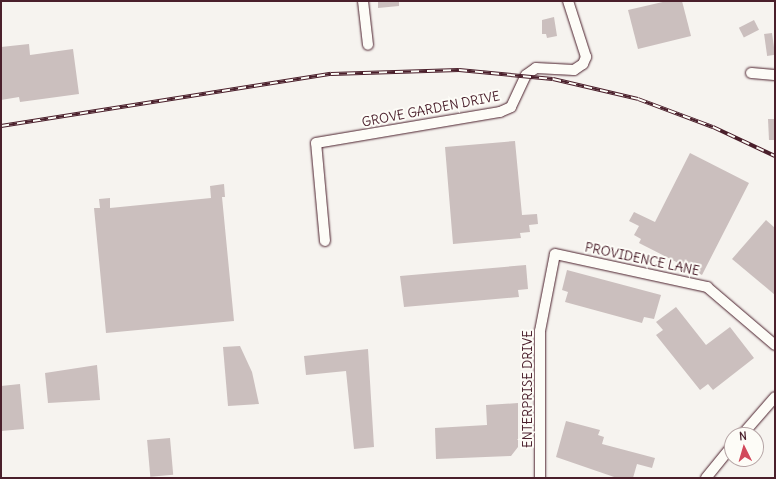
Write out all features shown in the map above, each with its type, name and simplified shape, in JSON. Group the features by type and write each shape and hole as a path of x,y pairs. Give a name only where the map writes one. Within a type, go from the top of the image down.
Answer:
{"street":[{"path":"363,1 368,45"},
{"name":"GROVE GARDEN DRIVE","path":"325,241 316,143 500,112 512,106 526,75 536,68 574,70 583,64 586,57 568,1"},
{"path":"751,73 775,75"},
{"name":"PROVIDENCE LANE","path":"555,254 707,287 775,346"},
{"name":"ENTERPRISE DRIVE","path":"540,478 540,331 555,254"},
{"path":"749,427 775,397"},
{"path":"706,478 724,456"}],"building":[{"path":"378,1 399,1 399,6 378,8"},
{"path":"667,1 682,1 691,36 638,49 628,10"},
{"path":"554,17 557,36 547,38 546,34 542,34 542,20"},
{"path":"754,20 759,30 744,38 739,28"},
{"path":"772,33 775,55 767,56 764,34"},
{"path":"29,44 30,55 73,49 79,94 20,102 19,97 1,100 1,47"},
{"path":"768,119 775,119 775,140 769,140"},
{"path":"515,141 522,215 537,214 538,224 529,225 530,232 520,233 521,238 453,244 445,147"},
{"path":"690,153 749,183 702,275 639,243 641,239 634,235 639,226 629,221 634,212 655,222"},
{"path":"224,184 225,197 222,197 234,321 106,333 94,208 100,208 99,199 110,198 110,208 211,198 210,186"},
{"path":"766,220 775,228 775,295 732,259"},
{"path":"526,265 528,289 518,290 519,297 404,307 400,276"},
{"path":"567,270 661,295 654,319 644,317 642,323 565,302 568,292 562,290"},
{"path":"676,307 706,345 730,327 754,358 713,390 708,384 700,390 656,335 663,330 656,322"},
{"path":"240,346 252,372 259,404 228,406 223,347"},
{"path":"368,349 374,447 354,449 346,371 306,375 304,356"},
{"path":"97,365 100,400 48,403 45,373"},
{"path":"20,384 24,429 1,431 1,386"},
{"path":"518,403 518,447 511,456 436,459 435,428 487,425 486,405"},
{"path":"566,421 600,430 598,435 604,437 602,444 655,458 652,468 637,464 633,478 617,478 556,457"},
{"path":"170,438 173,475 150,477 147,440"}],"railway":[{"path":"1,126 331,74 459,70 553,79 638,99 713,127 775,156"}]}
